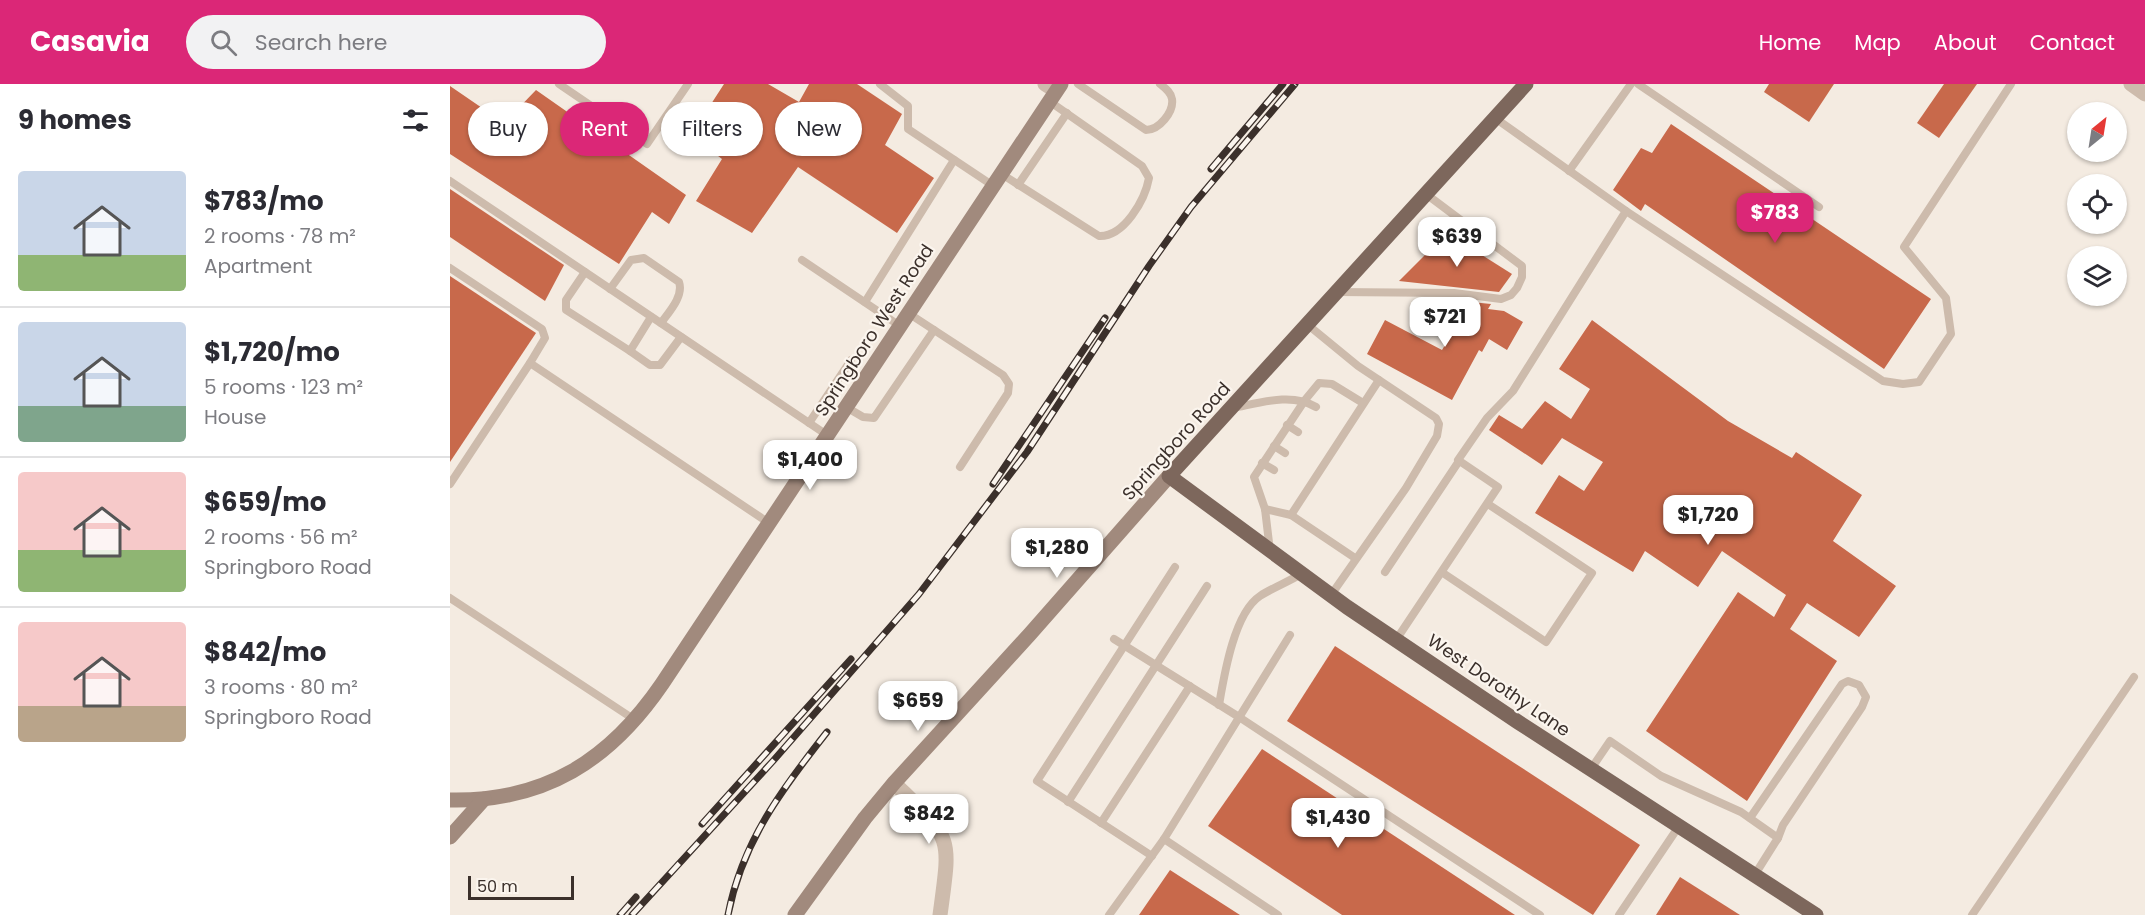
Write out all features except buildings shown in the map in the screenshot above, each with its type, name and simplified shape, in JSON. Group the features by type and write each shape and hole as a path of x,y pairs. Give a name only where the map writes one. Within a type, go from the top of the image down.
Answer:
{"main road":[{"name":"Springboro Road","path":"1169,476 1526,84"},
{"name":"West Dorothy Lane","path":"1169,476 1301,574 1396,640 1816,915"}],"street":[{"path":"2131,84 2145,94"},
{"name":"Springboro West Road","path":"450,800 484,799 518,794 572,772 609,747 635,720 846,407 1053,90"},
{"name":"Springboro Road","path":"799,909 858,827 894,783 1030,634 1169,476"},
{"path":"894,783 938,826 945,839 947,860 940,915"},
{"path":"450,837 484,799"}],"lane":[{"path":"559,84 647,144 684,85"},
{"path":"880,84 908,106 908,129 954,160 996,179 1018,185 1099,236 1109,237 1120,231 1147,189 1149,178 1142,166 1067,113 1053,90"},
{"path":"1078,84 1146,130 1153,130 1165,117 1172,98 1168,90 1160,84"},
{"path":"1569,171 1631,84"},
{"path":"1638,84 1819,207"},
{"path":"1495,118 1626,211 1883,381 1903,384 1919,382 1951,334 1946,298 1904,247 2011,84"},
{"path":"1018,185 1067,113"},
{"path":"865,302 954,160"},
{"path":"450,181 827,435"},
{"path":"1337,292 1454,293 1501,299 1511,295 1522,277 1522,266 1426,194"},
{"path":"1385,572 1486,418 1513,391 1626,211"},
{"path":"610,289 631,260 645,258 679,282 680,286 679,296 661,323"},
{"path":"802,260 865,302 934,330 1003,375 1009,384 1008,393 960,467"},
{"path":"450,268 543,329 545,338 450,484"},
{"path":"585,272 566,300 566,310 650,365 660,365 681,337"},
{"path":"630,351 651,317"},
{"path":"1308,325 1379,380 1436,418 1439,424 1437,436 1406,488 1331,595"},
{"path":"846,407 863,417 874,418 934,330"},
{"path":"809,423 851,360"},
{"path":"530,363 769,523"},
{"path":"1291,516 1302,489 1344,425 1379,380"},
{"path":"1270,551 1265,509 1254,481 1263,463 1287,425 1319,383 1332,384 1363,403"},
{"path":"1232,408 1274,400 1305,400 1316,407"},
{"path":"1287,425 1298,432"},
{"path":"1274,446 1285,453"},
{"path":"1396,640 1443,573 1498,487 1459,461"},
{"path":"1263,463 1274,470"},
{"path":"1443,573 1546,642 1592,573 1488,504"},
{"path":"1265,509 1291,516 1355,558"},
{"path":"1152,856 1037,781 1126,646 1174,567"},
{"path":"1220,705 1225,670 1244,615 1258,597 1301,574"},
{"path":"1068,802 1158,666 1207,586"},
{"path":"450,598 635,720"},
{"path":"1109,915 1164,839 1290,635"},
{"path":"1114,639 1239,717 1540,915"},
{"path":"1972,915 2134,676"},
{"path":"1750,818 1842,684 1853,682 1864,690 1866,697 1862,707 1783,825 1778,838 1754,876"},
{"path":"1101,823 1190,687"},
{"path":"1591,769 1610,741 1661,776 1750,818 1778,838"},
{"path":"1619,915 1678,826"},
{"path":"1164,839 1278,915"}],"railway":[{"path":"1211,169 1283,84"},
{"path":"632,915 773,761 919,594 1027,452 1149,266 1191,207 1295,84"},
{"path":"993,484 1105,318"},
{"path":"702,824 851,659"},
{"path":"728,915 734,889 754,840 780,796 827,732"},
{"path":"620,915 636,897"}]}
